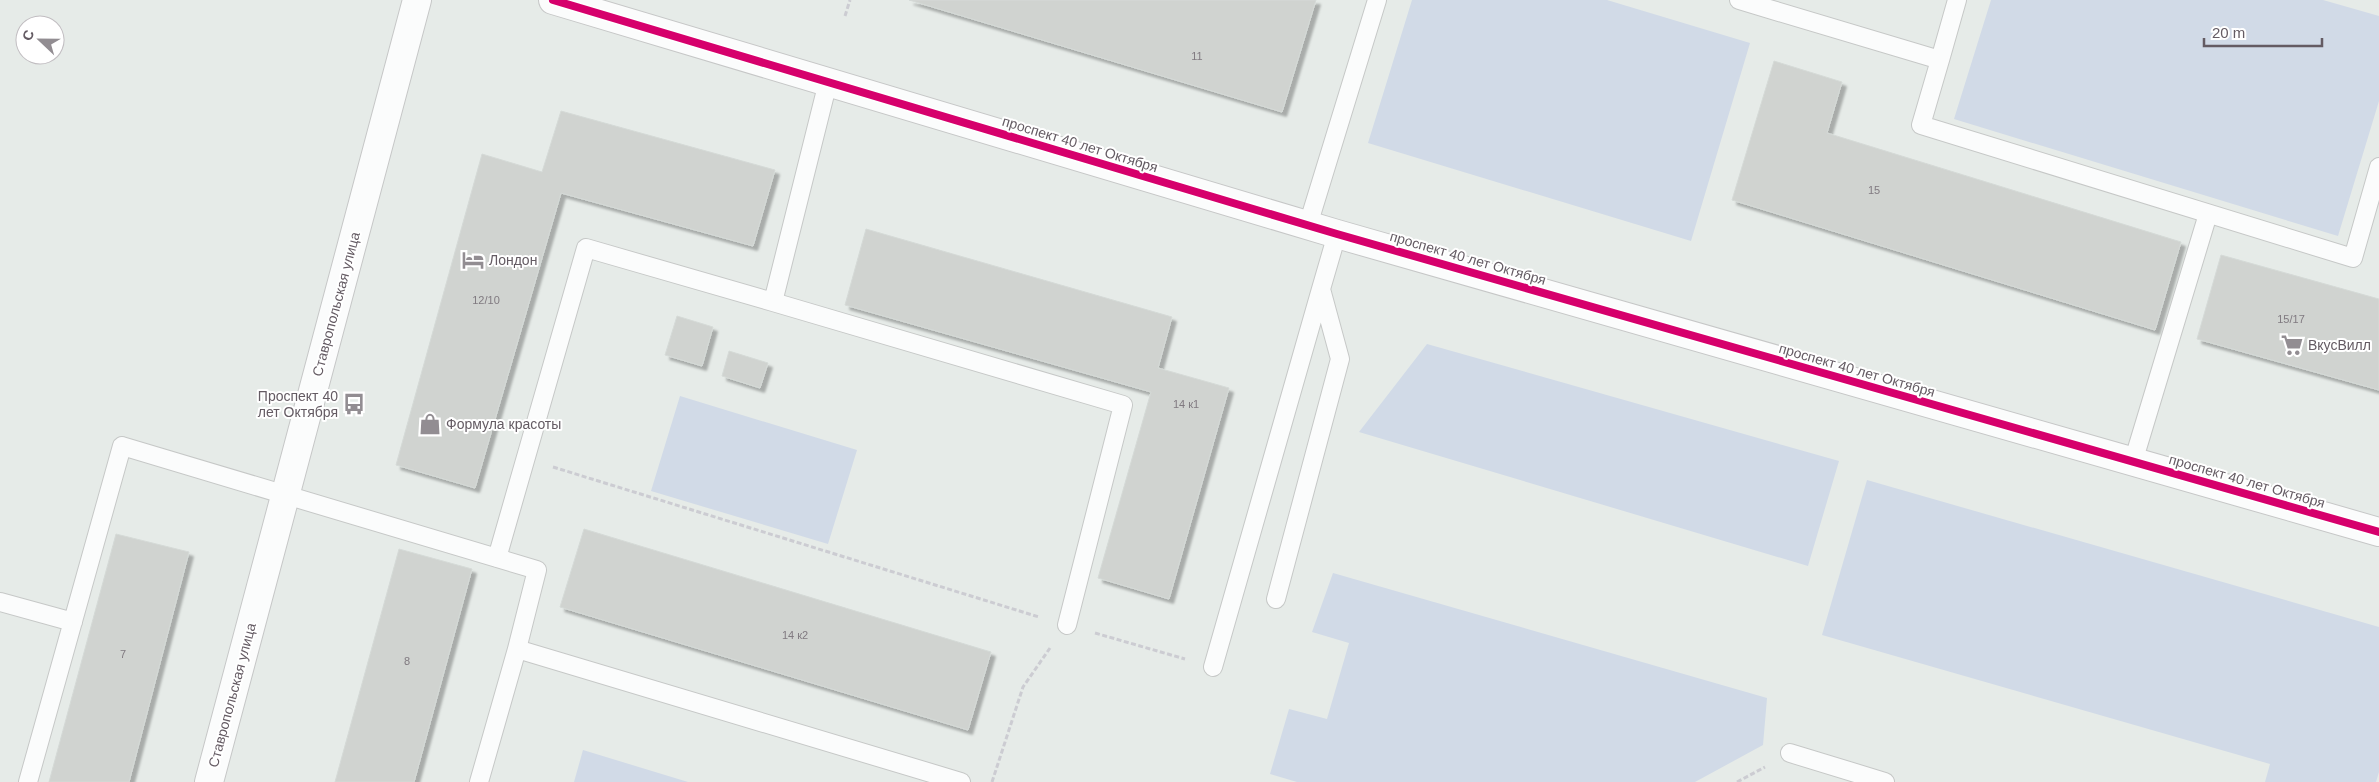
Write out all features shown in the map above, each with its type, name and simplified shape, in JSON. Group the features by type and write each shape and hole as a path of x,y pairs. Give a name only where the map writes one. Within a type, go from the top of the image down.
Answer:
{"street":[{"name":"Ставропольская улица","path":"209,782 417,0"},
{"name":"проспект 40 лет Октября","path":"553,0 1337,234 2379,532"}],"lane":[{"path":"1308,224 1377,0"},
{"path":"1739,0 1940,60"},
{"path":"1957,0 1921,125 2353,258 2379,167"},
{"path":"773,302 828,82"},
{"path":"2133,462 2208,214"},
{"path":"1213,667 1337,234"},
{"path":"497,558 586,248 1123,405 1067,625"},
{"path":"1276,599 1340,359 1321,289"},
{"path":"28,782 122,446 537,570 517,649 479,782"},
{"path":"0,602 73,622"},
{"path":"517,649 961,782"},
{"path":"1790,753 1884,782"}],"path":[{"path":"845,16 850,0"},
{"path":"526,458 1067,625 1213,667"},
{"path":"992,782 1022,687 1067,625"}],"shaded area":[{"path":"1412,0 1607,0 1750,43 1691,241 1368,143"},
{"path":"1991,0 2323,0 2379,16 2379,101 2338,236 1954,119"},
{"path":"1427,344 1839,461 1808,566 1359,432"},
{"path":"680,396 857,450 828,544 651,491"},
{"path":"1867,480 2379,627 2379,772 2376,782 2265,782 2270,764 1822,635"},
{"path":"1333,573 1767,698 1763,745 1695,782 1297,782 1270,774 1289,709 1327,719 1349,643 1312,632"},
{"path":"583,750 688,782 574,782"}],"building":[{"path":"909,0 1316,0 1282,112"},
{"path":"1774,61 1842,82 1827,133 2181,242 2155,330 1732,200"},
{"path":"561,111 775,170 753,246 561,193 475,488 396,465 482,154 542,172"},
{"path":"866,229 1172,317 1158,368 1229,388 1169,599 1098,578 1151,392 845,305"},
{"path":"2221,255 2379,299 2379,390 2197,339"},
{"path":"677,316 713,327 702,366 665,355"},
{"path":"729,351 768,363 760,388 722,376"},
{"path":"584,529 991,652 968,730 560,607"},
{"path":"116,534 189,552 129,782 49,782"},
{"path":"399,549 472,569 414,782 335,782"}],"cycle path":[{"path":"553,0 1337,234 2379,532"}],"place":[{"name":"Лондон","path":"473,260"},
{"name":"ВкусВилл","path":"2292,345"},
{"name":"Проспект 40 лет Октября","path":"354,404"},
{"name":"Формула красоты","path":"430,424"}]}
